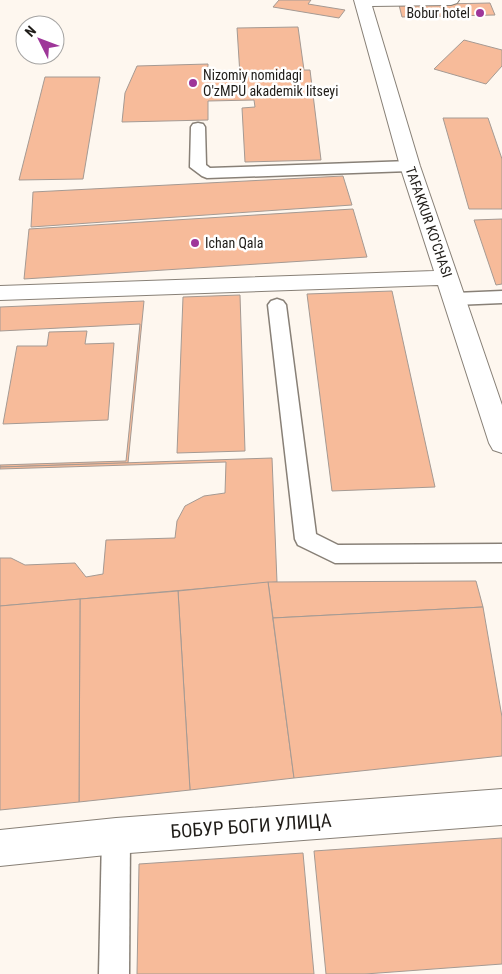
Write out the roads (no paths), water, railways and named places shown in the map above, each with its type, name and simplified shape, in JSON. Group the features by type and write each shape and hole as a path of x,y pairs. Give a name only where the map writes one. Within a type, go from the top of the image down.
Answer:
{"street":[{"path":"362,1 452,0"},
{"name":"TAFAKKUR KO'CHASI","path":"362,1 410,166 502,443"},
{"path":"0,293 452,289"},
{"name":"БОБУР БОГИ УЛИЦА","path":"0,848 116,836 502,808"}],"lane":[{"path":"198,127 198,167 207,173 410,166"},
{"path":"452,289 502,297"},
{"path":"277,305 306,539 335,554 502,553"},
{"path":"114,974 116,836"}],"place":[{"name":"Bobur hotel","path":"480,13"},
{"name":"Nizomiy nomidagi O'zMPU akademik litseyi","path":"193,83"},
{"name":"Ichan Qala","path":"195,243"}]}
